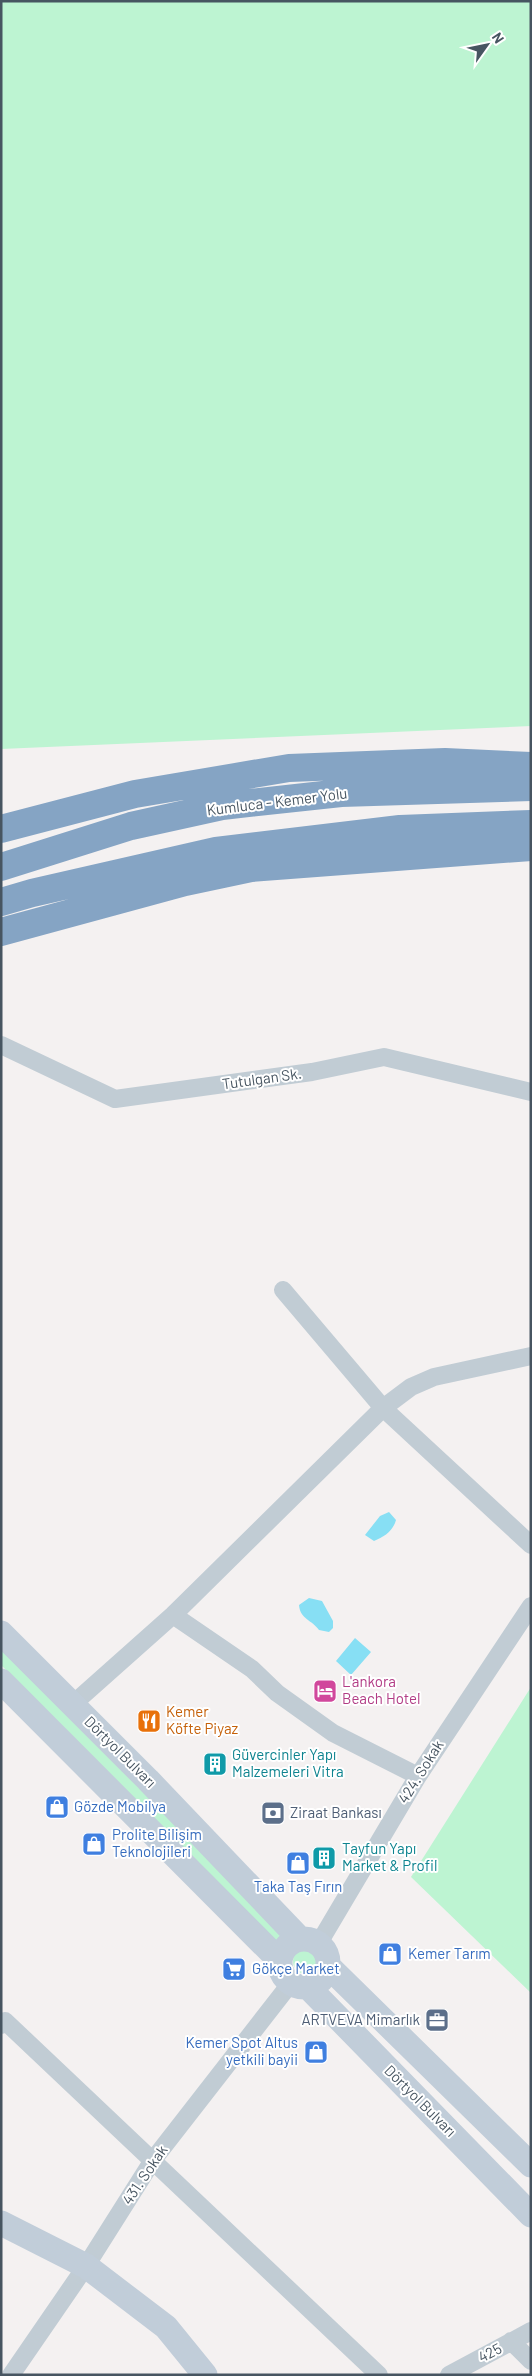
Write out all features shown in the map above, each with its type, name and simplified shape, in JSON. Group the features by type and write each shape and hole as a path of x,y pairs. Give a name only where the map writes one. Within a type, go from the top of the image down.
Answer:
{"highway":[{"path":"1,829 135,794 289,768 445,762 531,766"},
{"name":"Kumluca - Kemer Yolu","path":"11,864 131,826 222,806 341,793 531,787"},
{"path":"1,902 32,893 216,851 400,829 531,824"},
{"path":"1,932 185,882 251,868 531,847"}],"main road":[{"name":"Dörtyol Bulvarı","path":"1,1633 310,1941"},
{"path":"1,1680 279,1960"},
{"path":"310,1941 327,1954 329,1967 322,1981 299,1986 281,1974 279,1960 286,1945 310,1941"},
{"path":"329,1967 531,2165"},
{"name":"Dörtyol Bulvarı","path":"299,1986 531,2214"},
{"path":"1,2223 86,2266 166,2327 205,2375"}],"street":[{"name":"Tutulgan Sk.","path":"1,1045 115,1099 312,1072 384,1057 531,1092"},
{"path":"283,1290 383,1408 531,1545"},
{"path":"72,1704 173,1615 383,1408 411,1387 434,1377 531,1356"},
{"name":"424. Sokak","path":"310,1941 531,1606"},
{"path":"173,1615 252,1669 277,1693 333,1733 418,1776"},
{"name":"431. Sokak","path":"11,2375 86,2266 153,2160 299,1986"},
{"path":"1,2025 5,2021 380,2375"},
{"name":"425","path":"449,2375 531,2332"},
{"path":"511,2341 531,2362"}],"green space":[{"path":"1,1 531,1 531,726 1,749"},
{"path":"1,1647 289,1933 279,1944 1,1665"},
{"path":"531,1687 531,1993 411,1877"},
{"path":"306,1948 315,1952 319,1961 315,1970 306,1974 297,1970 293,1961 297,1952"}],"water":[{"path":"389,1512 396,1520 388,1533 374,1541 365,1535 380,1516"},
{"path":"309,1598 322,1601 333,1621 333,1628 329,1632 319,1630 300,1610 299,1605"},
{"path":"355,1638 371,1652 351,1675 336,1661"}],"place":[{"name":"L'ankora Beach Hotel","path":"325,1691"},
{"name":"Kemer Köfte Piyaz","path":"149,1721"},
{"name":"Güvercinler Yapı Malzemeleri Vitra","path":"215,1764"},
{"name":"Gözde Mobilya","path":"57,1807"},
{"name":"Ziraat Bankası","path":"273,1813"},
{"name":"Prolite Bilişim Teknolojileri","path":"94,1844"},
{"name":"Tayfun Yapı Market & Profil","path":"324,1858"},
{"name":"Taka Taş Fırın","path":"298,1863"},
{"name":"Kemer Tarım","path":"390,1954"},
{"name":"Gökçe Market","path":"234,1969"},
{"name":"ARTVEVA Mimarlık","path":"437,2020"},
{"name":"Kemer Spot Altus yetkili bayii","path":"316,2052"}]}
